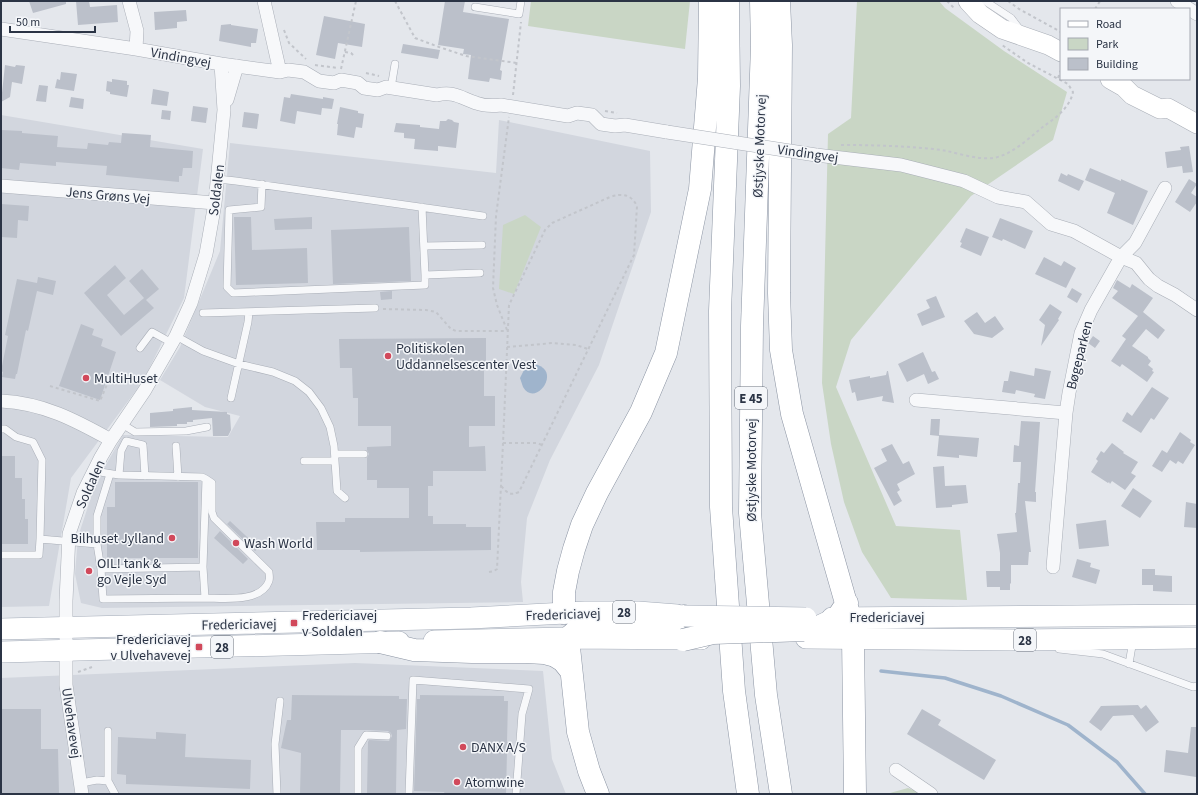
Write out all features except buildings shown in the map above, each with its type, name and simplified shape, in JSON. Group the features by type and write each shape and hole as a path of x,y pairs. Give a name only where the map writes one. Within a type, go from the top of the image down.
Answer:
{"highway":[{"path":"564,613 564,592 568,571 582,525 597,493 641,412 666,353 700,189 708,78 710,1"},
{"name":"Østjyske Motorvej","path":"728,1 729,86 720,311 721,507 734,691 748,794"},
{"name":"Østjyske Motorvej","path":"761,1 762,46 752,326 750,513 766,695 780,794"},
{"path":"779,1 781,45 779,294 781,350 792,414 847,619 855,794"},
{"path":"598,794 589,771 578,732 568,638 576,631 589,626 663,624 684,616"},
{"path":"683,640 714,633 814,629 847,619"},
{"path":"380,642 414,650 544,653 555,656 563,661 571,671"}],"main road":[{"name":"Fredericiavej","path":"1,629 471,618 564,613 638,612 805,629"},
{"path":"564,613 568,638"},
{"name":"Fredericiavej","path":"847,619 1197,616"},
{"name":"Fredericiavej","path":"847,619 1018,640 1197,638"},
{"path":"65,651 78,639 346,630 387,620"},
{"path":"1,644 53,641 65,628"},
{"name":"Fredericiavej","path":"1,652 568,638 683,640"}],"street":[{"path":"129,1 137,31 136,49"},
{"path":"264,1 280,72"},
{"path":"968,1 980,14 1002,28 1048,45 1060,51"},
{"path":"1177,1 1188,8"},
{"name":"Vindingvej","path":"1,29 136,49 221,64 280,72 288,70 304,72 319,81 334,83 341,80 358,83 363,80 379,82 389,87 437,95 445,93 459,95 477,103 494,106 511,102 568,116 577,113 592,115 601,124 615,126 625,125 816,155 901,165 964,181 998,197 1026,202 1051,224 1074,232 1121,257 1136,263 1149,279 1158,286 1175,295 1197,310"},
{"name":"Soldalen","path":"65,651 69,534 83,493 111,440 145,390 174,340 191,303 206,254 218,179 224,110 221,64"},
{"name":"Soldalen","path":"224,110 237,66"},
{"path":"1112,80 1124,87 1132,95 1160,109 1168,108 1197,124"},
{"name":"Jens Grøns Vej","path":"1,186 215,203"},
{"path":"1121,257 1135,243 1165,188"},
{"name":"Bøgeparken","path":"1053,567 1066,412 1072,374 1081,333 1091,310 1121,257"},
{"path":"916,400 1066,412"},
{"path":"1,401 12,401 44,408 71,418 111,440"},
{"name":"Ulvehavevej","path":"65,651 66,685 82,788"},
{"path":"896,770 931,794"}],"lane":[{"path":"475,7 519,14 521,1"},
{"path":"986,1 1011,18 1026,38"},
{"path":"389,87 395,64"},
{"path":"218,179 483,216"},
{"path":"262,184 261,207 229,210 227,287 233,293 425,285 422,207"},
{"path":"424,246 482,245"},
{"path":"425,275 480,273"},
{"path":"203,313 375,308"},
{"path":"230,398 249,312"},
{"path":"140,348 152,332 238,364 273,372 295,381 309,392 321,408 330,427 334,446 337,491 346,498"},
{"path":"122,424 135,432 186,431 207,427"},
{"path":"1,429 4,429 16,437 33,442 42,460 39,554 1,555"},
{"path":"119,475 121,452 126,441 143,446 145,476"},
{"path":"176,446 178,477"},
{"path":"304,461 364,454"},
{"path":"94,471 119,475 202,477 206,479 212,483 212,512 214,518 269,572 269,581 257,594 239,598 103,599 101,569 97,544 97,516 110,474"},
{"path":"205,598 203,567 206,479"},
{"path":"40,539 97,544"},
{"path":"101,569 203,567"},
{"path":"1129,664 1133,638"},
{"path":"1018,640 1047,648 1103,654 1193,687 1197,686"},
{"path":"409,794 413,680 529,689 522,714 516,794"},
{"path":"277,794 275,744 280,701"},
{"path":"108,731 108,781 116,794"},
{"path":"358,794 358,748 366,735 387,736"},
{"path":"82,788 97,780 108,781"}],"path":[{"path":"341,69 356,1"},
{"path":"395,1 415,38 466,56 517,64"},
{"path":"1008,1 1019,9 1060,31"},
{"path":"508,331 497,305 493,288 496,216 517,64 522,20 519,14"},
{"path":"284,30 289,43 303,58 309,61"},
{"path":"345,52 351,53 355,57"},
{"path":"839,145 899,146 942,150 983,159 994,158 1014,149 1052,121 1065,108 1072,97 1073,92 1068,84 1061,80"},
{"path":"489,572 497,569 509,305 545,230 552,223 619,194 625,194 635,201 637,206 634,255 519,492 509,494 501,486"},
{"path":"375,308 393,310 426,310 436,312 451,329 456,331 508,331"},
{"path":"507,347 554,343 576,345 588,349"},
{"path":"50,386 100,402 110,377 117,373"},
{"path":"503,443 537,443 542,445"},
{"path":"77,672 92,667"}],"shaded area":[{"path":"1,115 203,149 184,298 143,381 71,478 49,606 1,607"},
{"name":"Politiskolen Uddannelsescenter Vest","path":"499,120 650,151 651,212 599,365 550,460 527,518 521,582 523,602 102,608 81,603 75,574 78,537 96,482 123,435 228,437 240,416 205,407 160,380 180,347 220,251 230,143 496,173"},
{"path":"355,663 543,671 552,759 566,794 1,794 1,678"}],"green space":[{"path":"531,1 690,1 685,49 528,26"},
{"path":"857,1 939,1 945,8 1004,51 1067,92 1053,140 971,196 851,340 836,387 896,526 960,530 967,600 891,598 862,552 844,502 831,444 822,383 828,134 851,118"},
{"path":"525,215 541,227 514,294 499,289 503,225"},
{"path":"908,788 924,794 890,794 890,793"}],"water":[{"path":"533,364 542,367 546,372 547,379 540,390 534,393 528,392 523,387 520,378 525,368"}],"waterway":[{"path":"881,671 945,678 1001,696 1068,725 1117,762 1145,794"}],"place":[{"name":"Politiskolen Uddannelsescenter Vest","path":"388,356"},
{"name":"MultiHuset","path":"86,378"},
{"name":"Bilhuset Jylland","path":"172,538"},
{"name":"Wash World","path":"236,543"},
{"name":"OIL! tank & go Vejle Syd","path":"89,571"},
{"name":"Fredericiavej v Soldalen","path":"294,623"},
{"name":"Fredericiavej v Ulvehavevej","path":"199,647"},
{"name":"DANX A/S","path":"463,747"},
{"name":"Atomwine","path":"457,782"}]}
